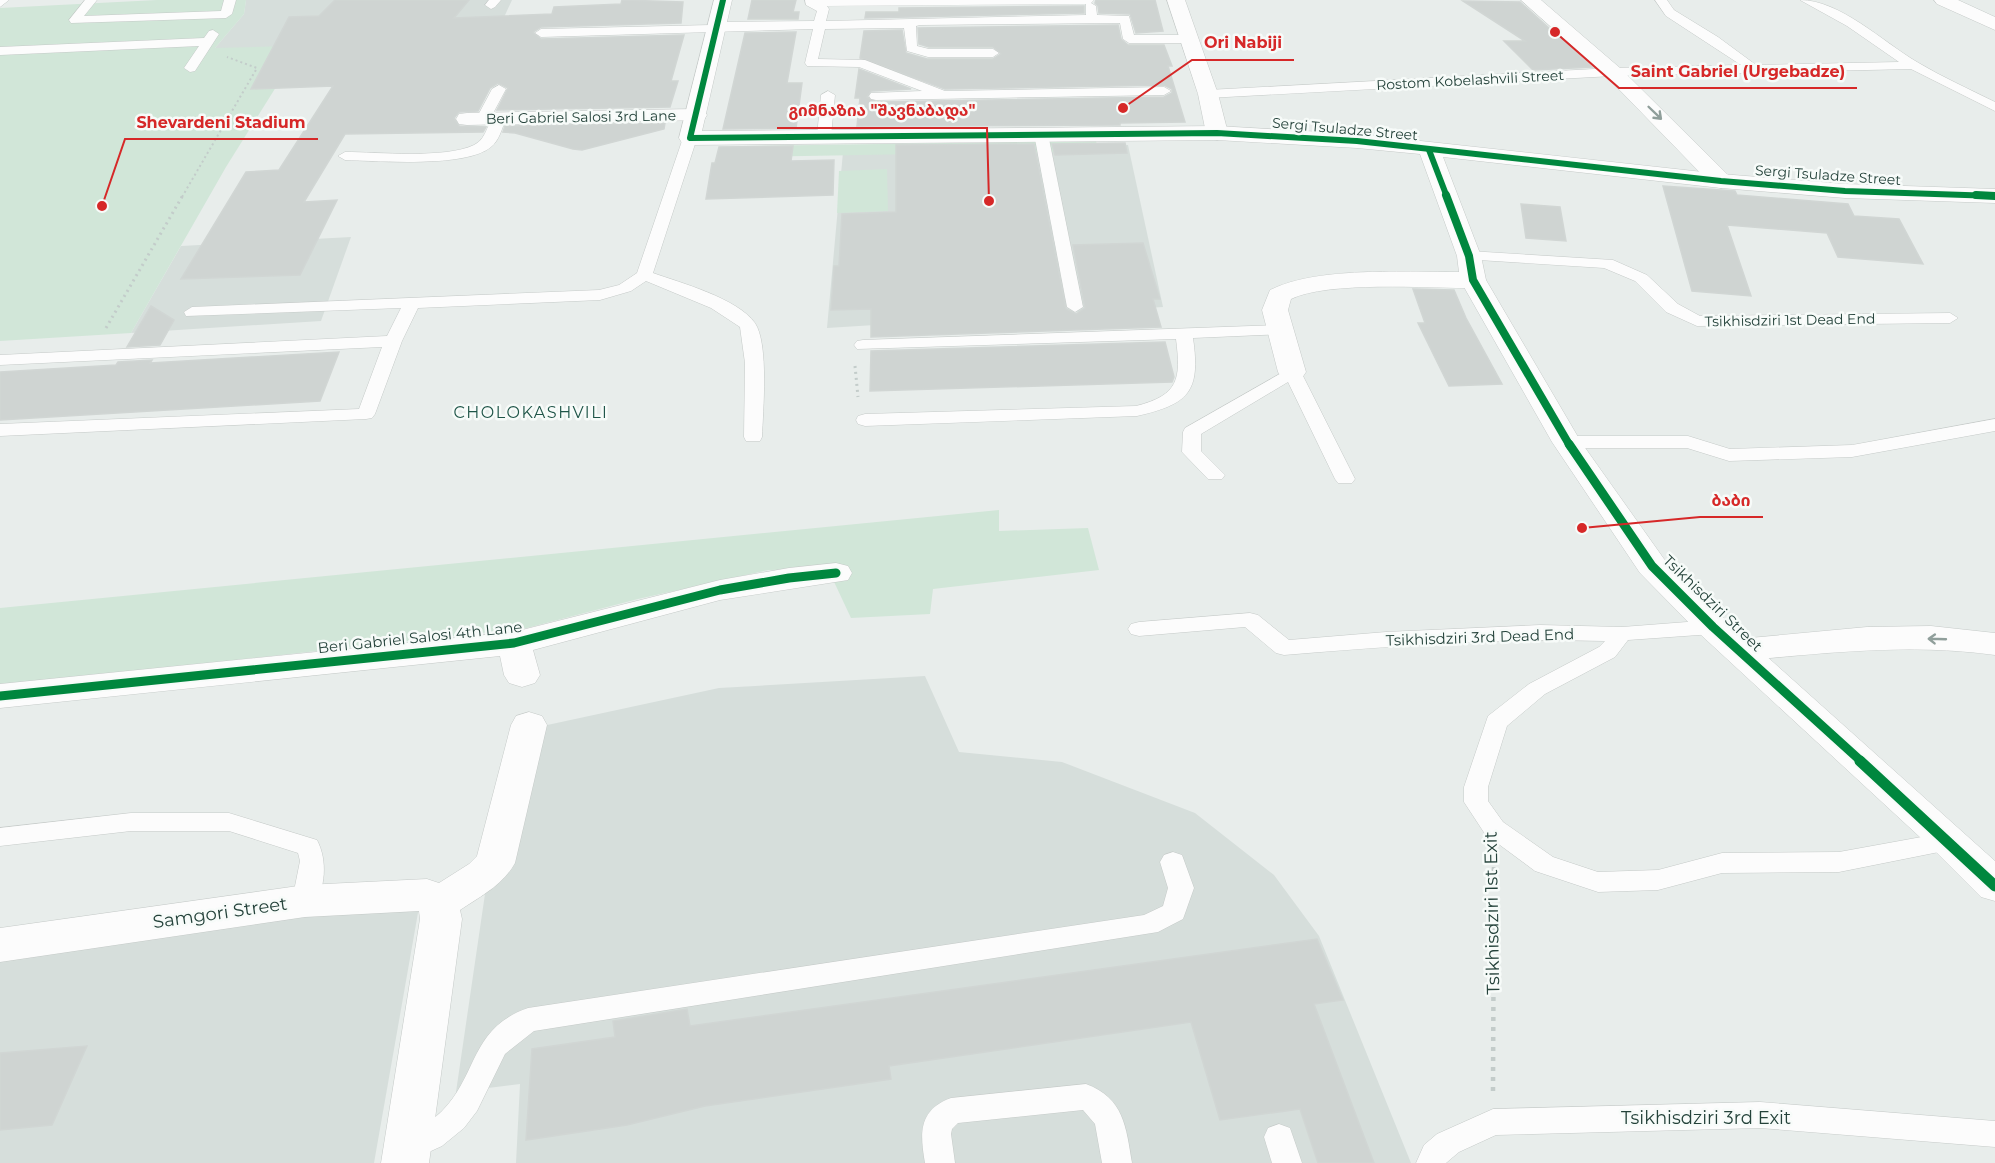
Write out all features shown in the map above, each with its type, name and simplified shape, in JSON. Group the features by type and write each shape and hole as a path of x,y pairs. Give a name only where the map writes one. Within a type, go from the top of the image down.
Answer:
{"street":[{"name":"Beri Gabriel Salosi 3rd Lane","path":"690,138 723,0"},
{"path":"1178,0 1208,94 1217,133"},
{"path":"1530,0 1613,72 1721,181"},
{"path":"1943,0 1995,24"},
{"name":"Beri Gabriel Salosi 3rd Lane","path":"483,119 696,115"},
{"name":"Sergi Tsuladze Street","path":"690,138 1217,133 1295,136 1721,181 1845,191 1995,196"},
{"name":"Tsikhisdziri Street","path":"1430,150 1471,268 1567,442 1652,566 1713,627 1949,841 1995,886"},
{"path":"1292,372 1275,310 1279,295 1297,286 1471,268"},
{"name":"Beri Gabriel Salosi 4th Lane","path":"0,696 518,659 565,633 653,606 791,576 836,573"},
{"path":"1739,650 1872,637 1977,641 1995,644"},
{"path":"406,1156 441,919 439,903 483,875 495,863 529,724"},
{"name":"Samgori Street","path":"0,945 305,901 427,895 439,903"}],"lane":[{"path":"92,0 75,20 226,14"},
{"path":"190,68 226,14 230,0"},
{"path":"810,1 1088,0 1092,20"},
{"path":"1661,0 1670,13 1714,40 1754,69"},
{"path":"1806,0 1851,23 1913,65 1995,107"},
{"path":"810,1 823,9 811,63 861,63 943,95"},
{"path":"541,33 910,24 919,21 1125,19 1129,39 1189,39"},
{"path":"910,24 911,48 928,53 993,53"},
{"path":"0,51 205,45"},
{"name":"Rostom Kobelashvili Street","path":"1208,94 1613,72 1913,65"},
{"path":"345,156 452,155 473,152 487,143 483,119 499,89"},
{"path":"876,96 1164,91"},
{"path":"824,136 828,95"},
{"path":"1041,134 1075,307"},
{"path":"192,312 600,295 625,288 644,275 690,138"},
{"name":"Tsikhisdziri 1st Dead End","path":"1471,268 1607,263 1641,278 1672,308 1697,321 1950,318"},
{"path":"644,275 734,312 748,325 752,345 753,437"},
{"path":"0,430 366,414 393,341 412,303"},
{"path":"862,345 1280,330"},
{"path":"865,420 1137,411 1171,400 1185,383 1189,366 1184,333"},
{"path":"0,360 393,341"},
{"path":"1215,475 1191,452 1192,432 1292,372 1345,479"},
{"path":"1567,442 1688,441 1729,455 1840,452 1995,425"},
{"name":"Tsikhisdziri 3rd Dead End","path":"1139,629 1250,620 1284,648 1386,639 1540,632 1622,634 1713,627"},
{"name":"Tsikhisdziri 1st Exit","path":"1494,828 1476,802 1476,787 1496,722 1538,689 1607,652 1622,634"},
{"path":"0,837 131,822 230,822 308,847 313,861 305,901"},
{"path":"1494,828 1544,864 1598,882 1658,880 1722,863 1839,862 1949,841"},
{"path":"406,1156 453,1121 465,1106 495,1047 509,1032 528,1020 1149,925 1174,912 1181,888 1173,862"},
{"path":"940,1163 936,1127 941,1118 951,1111 1086,1096 1099,1102 1107,1112 1117,1163"},
{"name":"Tsikhisdziri 3rd Exit","path":"1431,1163 1436,1154 1448,1143 1493,1122 1760,1115 1995,1134"}],"path":[{"path":"95,329 107,328 257,68 205,45"},
{"path":"862,345 855,358 855,390 865,420"}],"shaded area":[{"path":"246,0 512,0 483,63 215,48 244,14"},
{"path":"1128,145 1163,307 827,328 843,152"},
{"path":"351,237 321,321 131,333 181,246"},
{"path":"925,676 959,752 1062,762 1195,813 1274,875 1319,936 1411,1163 516,1163 520,1084 456,1092 485,894 538,727 719,688"},
{"path":"419,907 374,1163 0,1163 0,954 297,908"}],"green space":[{"path":"157,0 246,0 244,14 215,48 288,46 291,63 226,167 131,333 0,341 0,8"},
{"path":"1096,141 1098,151 743,157 745,146"},
{"path":"887,169 888,211 837,213 839,171"},
{"path":"999,510 999,531 1088,528 1099,570 933,589 930,614 851,618 828,569 768,570 638,599 527,628 0,686 0,608"}],"building":[{"path":"335,0 469,0 454,18 552,14 554,7 621,4 622,0 683,2 681,23 541,27 533,32 541,39 684,35 671,81 678,81 670,107 497,110 508,88 498,83 490,88 478,111 459,112 454,118 459,126 486,127 483,132 345,134 304,202 337,200 300,275 181,279 246,172 279,170 333,86 251,89 289,17 319,16"},
{"path":"752,0 796,0 793,12 799,12 798,19 748,19"},
{"path":"1096,0 1155,0 1163,31 1136,33 1130,14 1099,13"},
{"path":"1463,1 1520,2 1592,67 1533,70 1504,41 1525,41"},
{"path":"1084,6 1084,13 865,18 866,12 899,12 899,8"},
{"path":"1118,25 1121,39 1128,45 1164,45 1172,66 1168,66 1185,122 1120,123 1120,125 857,126 860,98 855,98 859,69 911,89 871,91 867,97 876,102 1164,97 1172,93 1172,89 1164,85 945,89 860,58 864,31 902,30 906,53 927,59 993,59 1001,54 993,47 929,47 919,44 918,28"},
{"path":"796,32 787,83 802,83 796,128 723,129 745,33"},
{"path":"665,123 664,129 582,150 503,132 505,126"},
{"path":"1125,143 1127,153 1055,155 1052,144"},
{"path":"1034,144 1066,309 1076,314 1085,308 1073,245 1143,243 1160,299 1153,299 1161,327 871,337 871,309 831,310 834,266 839,266 842,214 896,212 896,145"},
{"path":"793,146 791,161 834,160 833,195 706,199 712,163 715,163 719,147"},
{"path":"1663,186 1735,191 1737,195 1848,204 1854,216 1899,219 1923,264 1838,257 1827,233 1727,225 1751,296 1692,291"},
{"path":"1521,204 1560,207 1566,241 1526,238"},
{"path":"1413,289 1454,290 1466,318 1502,384 1449,386 1418,323 1425,323"},
{"path":"151,306 174,320 160,345 127,347"},
{"path":"1165,342 1174,377 1172,382 870,391 871,351"},
{"path":"339,352 320,401 0,420 0,372 116,365 118,362 152,360 150,363"},
{"path":"1317,939 1343,1000 1314,1004 1374,1163 1318,1163 1300,1109 1220,1120 1191,1022 889,1066 891,1079 705,1106 627,1125 526,1140 532,1049 615,1037 613,1021 687,1009 690,1026"},
{"path":"87,1046 52,1125 0,1130 0,1053"}],"cycle path":[{"path":"723,0 690,138 1217,133 1357,141 1721,181 1845,191 1995,196"},
{"path":"1429,150 1469,256 1473,280 1567,442 1652,566 1713,627 1949,841 1995,886"},
{"path":"0,696 514,643 720,590 766,581 836,573"}],"place":[{"name":"Saint Gabriel (Urgebadze)","path":"1555,32"},
{"name":"Ori Nabiji","path":"1123,108"},
{"name":"გიმნაზია \"შავნაბადა\"","path":"989,201"},
{"name":"Shevardeni Stadium","path":"102,206"},
{"name":"ბაბი","path":"1582,528"}],"district":[{"name":"CHOLOKASHVILI","path":"531,412"}]}
